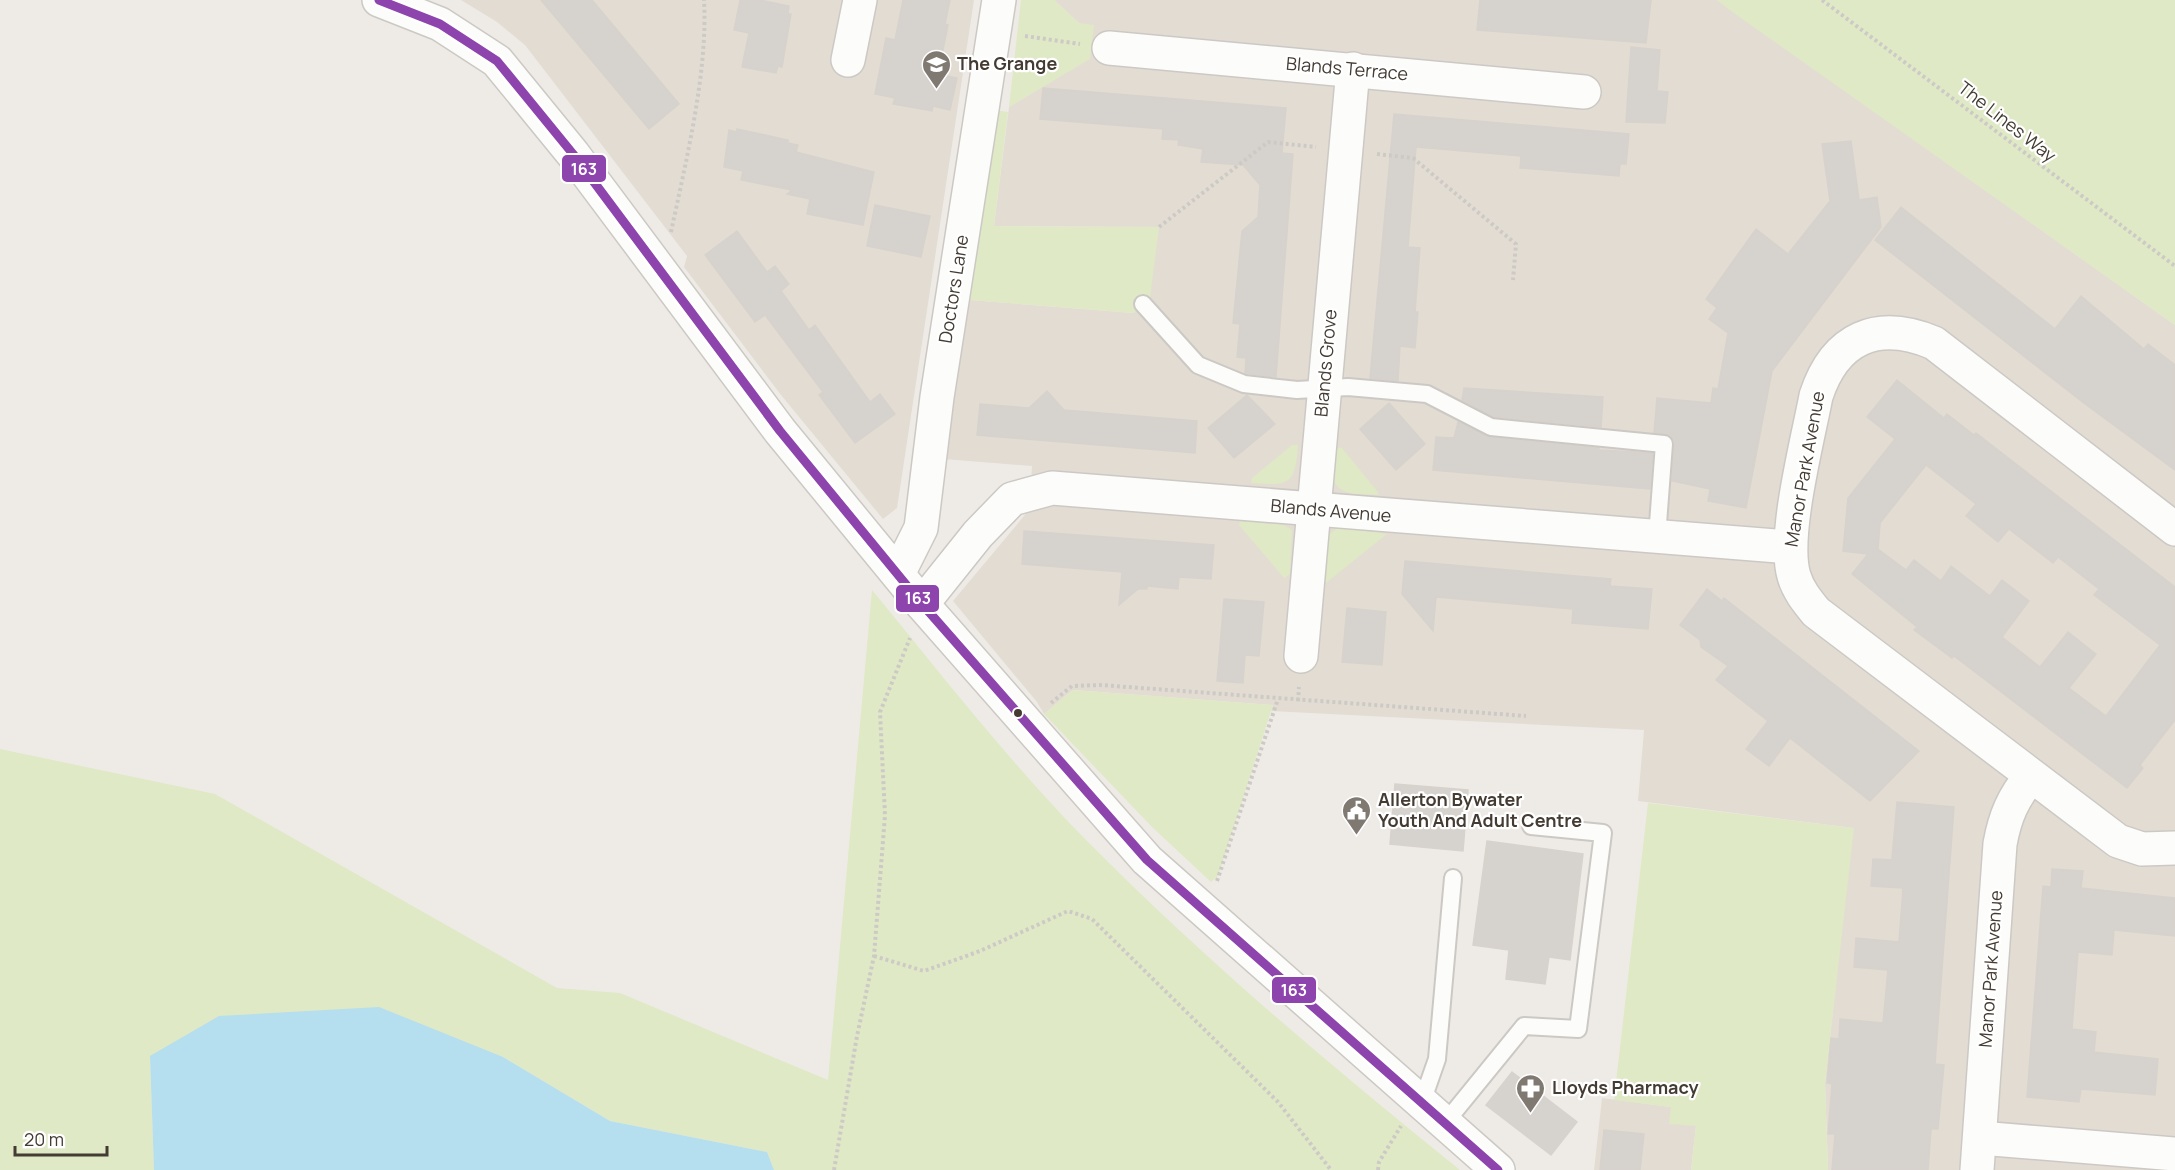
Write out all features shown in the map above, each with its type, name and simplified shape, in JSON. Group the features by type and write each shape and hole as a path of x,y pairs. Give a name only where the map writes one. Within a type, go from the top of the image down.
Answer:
{"street":[{"path":"379,0 440,24 497,61 573,154 780,431 922,604 1147,860 1498,1170"},
{"path":"848,60 860,0"},
{"name":"Doctors Lane","path":"898,574 921,528 937,398 996,16"},
{"name":"Blands Terrace","path":"1109,48 1584,92"},
{"name":"Blands Grove","path":"1301,656 1353,69"},
{"name":"Manor Park Avenue","path":"2175,529 1934,343 1910,333 1885,332 1860,338 1839,352 1824,372 1816,396 1790,547 1794,576 1803,595 1816,612 2118,841 2142,849 2175,848"},
{"name":"Blands Avenue","path":"922,604 978,534 1012,499 1053,488 1790,547"},
{"name":"Manor Park Avenue","path":"1978,1154 2000,844 2004,819 2015,796 2031,776"},
{"path":"1978,1154 2175,1154"}],"lane":[{"path":"1143,304 1198,364 1244,384 1297,390 1348,387 1427,394 1491,427 1664,444 1657,537"},
{"path":"1434,1113 1524,1026 1578,1029 1604,833 1531,826"},
{"path":"1434,1113 1453,878"}],"path":[{"path":"663,274 693,128 705,21 704,0"},
{"name":"The Lines Way","path":"1822,0 2175,266"},
{"path":"996,16 1109,48"},
{"path":"834,1170 857,1035 874,956 885,815 880,712 922,604"},
{"path":"1026,722 1072,686 1100,685 1526,716"},
{"path":"1206,912 1278,699"},
{"path":"874,956 924,971 980,951 1029,926 1068,911 1092,919 1278,1102 1331,1170"},
{"path":"1378,1170 1379,1162 1396,1132 1434,1113"}],"shaded area":[{"path":"461,0 974,0 897,508 883,519 781,395 684,267 687,256 525,45 497,22"},
{"path":"1054,0 1717,0 2175,325 2175,1170 1828,1170 1825,1083 1853,828 1638,801 1644,730 1271,711 1273,705 1073,690 1044,714 1037,702 953,601 1029,510 1032,466 944,459 970,300 1134,313 1159,227 994,226 1009,107 1090,58 1079,23"},
{"path":"1602,1098 1671,1107 1696,1126 1691,1170 1594,1170"}],"green space":[{"path":"1021,0 1054,0 1079,23 1094,25 1090,59 1009,107"},
{"path":"1717,0 2175,0 2175,325 1731,11"},
{"path":"995,110 1008,112 994,226 1159,227 1150,298 1134,313 970,300"},
{"path":"1292,445 1298,445 1297,458 1295,468 1288,480 1274,484 1251,483 1252,478"},
{"path":"1334,447 1342,448 1378,492 1378,495 1352,494 1337,485 1333,480"},
{"path":"1240,521 1284,525 1292,530 1290,574 1284,578 1239,525"},
{"path":"1336,529 1387,534 1326,583 1321,579 1326,537"},
{"path":"872,590 1031,781 1088,842 1223,970 1364,1092 1460,1170 774,1170 767,1152 610,1121 503,1057 150,1056 154,1170 0,1170 0,749 215,794 557,988 620,993 828,1080"},
{"path":"1073,690 1273,705 1218,876 1211,882 1152,827 1044,714"},
{"path":"1648,803 1854,828 1825,1083 1828,1170 1691,1170 1696,1126 1669,1124 1671,1107 1614,1100"}],"water":[{"path":"379,1007 503,1057 610,1121 767,1152 774,1170 154,1170 150,1056 219,1016"}],"building":[{"path":"541,0 592,0 679,104 649,129"},
{"path":"740,0 760,0 789,6 788,14 791,14 782,67 778,66 776,73 742,67 749,33 734,30"},
{"path":"903,0 950,0 945,24 948,25 938,74 957,78 950,110 933,106 932,111 893,104 895,98 875,94 886,38 895,40"},
{"path":"1480,0 1651,0 1646,43 1477,30"},
{"path":"1631,47 1660,50 1657,91 1668,92 1665,123 1626,122"},
{"path":"1043,88 1286,108 1282,153 1293,154 1276,377 1245,373 1246,358 1237,357 1240,324 1233,323 1242,231 1258,217 1260,185 1243,165 1201,162 1203,149 1178,145 1179,140 1162,139 1163,129 1040,119"},
{"path":"1394,114 1629,134 1626,164 1620,164 1619,176 1520,168 1521,156 1416,147 1408,247 1420,248 1415,312 1418,312 1415,348 1400,346 1398,381 1370,378"},
{"path":"737,129 788,140 788,143 798,145 796,152 874,172 863,225 807,214 810,199 787,194 792,190 741,180 743,171 724,167 729,130 736,132"},
{"path":"1851,141 1859,200 1877,197 1881,227 1772,371 1746,508 1708,501 1710,489 1672,481 1674,440 1670,435 1654,433 1657,398 1711,403 1713,388 1718,389 1728,333 1709,319 1717,308 1706,299 1756,229 1788,254 1830,201 1822,144"},
{"path":"875,205 930,216 921,257 867,246"},
{"path":"1901,207 2055,329 2081,296 2144,349 2148,344 2175,365 2175,470 2085,404 1875,240"},
{"path":"737,231 767,272 775,266 789,284 781,291 809,330 815,325 870,402 880,394 895,414 855,443 819,395 823,392 765,315 755,322 705,255"},
{"path":"1897,380 1944,418 1947,414 1974,435 1976,433 2175,587 2175,720 2140,765 2143,768 2127,788 1954,656 1952,658 1914,630 1917,627 1852,574 1868,554 1843,551 1848,498 1895,439 1867,417","holes":["1926,465 1976,504 1966,516 1998,542 2009,529 2053,563 2058,557 2099,589 2094,595 2160,645 2106,716 2069,688 2096,654 2068,632 2040,667 2002,637 2029,601 2002,580 1990,596 1951,566 1941,581 1914,560 1906,570 1878,549 1880,523"]},
{"path":"1464,388 1603,397 1601,427 1494,417 1462,400"},
{"path":"1047,391 1064,410 1197,421 1195,453 977,435 980,404 1029,408"},
{"path":"1247,395 1275,424 1234,458 1208,428"},
{"path":"1389,403 1425,444 1396,470 1360,429"},
{"path":"1458,422 1490,437 1599,448 1599,450 1653,453 1650,489 1433,470 1436,437 1454,438"},
{"path":"1024,531 1214,545 1211,579 1179,577 1178,589 1147,586 1147,589 1138,589 1119,605 1122,572 1022,564"},
{"path":"1405,561 1611,579 1610,586 1652,589 1648,629 1572,623 1573,609 1436,597 1433,631 1402,594"},
{"path":"1707,589 1722,601 1724,598 1919,751 1870,801 1790,738 1769,766 1746,749 1768,721 1716,680 1728,666 1701,647 1700,640 1680,625"},
{"path":"1224,599 1264,602 1259,656 1245,655 1243,683 1217,681"},
{"path":"1347,608 1386,612 1382,665 1342,662"},
{"path":"1395,784 1468,790 1463,851 1390,844"},
{"path":"1897,802 1954,807 1935,1064 1944,1065 1938,1129 1931,1129 1928,1170 1832,1170 1835,1134 1828,1134 1832,1084 1827,1083 1831,1038 1839,1039 1840,1019 1883,1023 1888,970 1854,967 1856,938 1899,942 1903,888 1871,886 1873,859 1895,860 1892,858"},
{"path":"1487,841 1583,854 1570,960 1549,957 1545,984 1506,979 1509,950 1473,945"},
{"path":"2052,869 2083,871 2081,888 2175,898 2175,936 2114,930 2112,955 2078,952 2072,1029 2096,1032 2094,1052 2158,1059 2155,1095 2081,1089 2079,1102 2027,1097 2043,886 2051,887"},
{"name":"Lloyds Pharmacy","path":"1512,1072 1577,1122 1551,1155 1486,1105"},
{"path":"1604,1130 1644,1134 1640,1170 1600,1170"}],"transit line":[{"name":"163","path":"379,0 440,24 497,61 573,154 780,431 922,604 1147,860 1498,1170"}],"place":[{"name":"The Grange","path":"936,90"},
{"name":"Allerton Bywater Youth And Adult Centre","path":"1357,836"},
{"name":"Lloyds Pharmacy","path":"1531,1114"}]}
